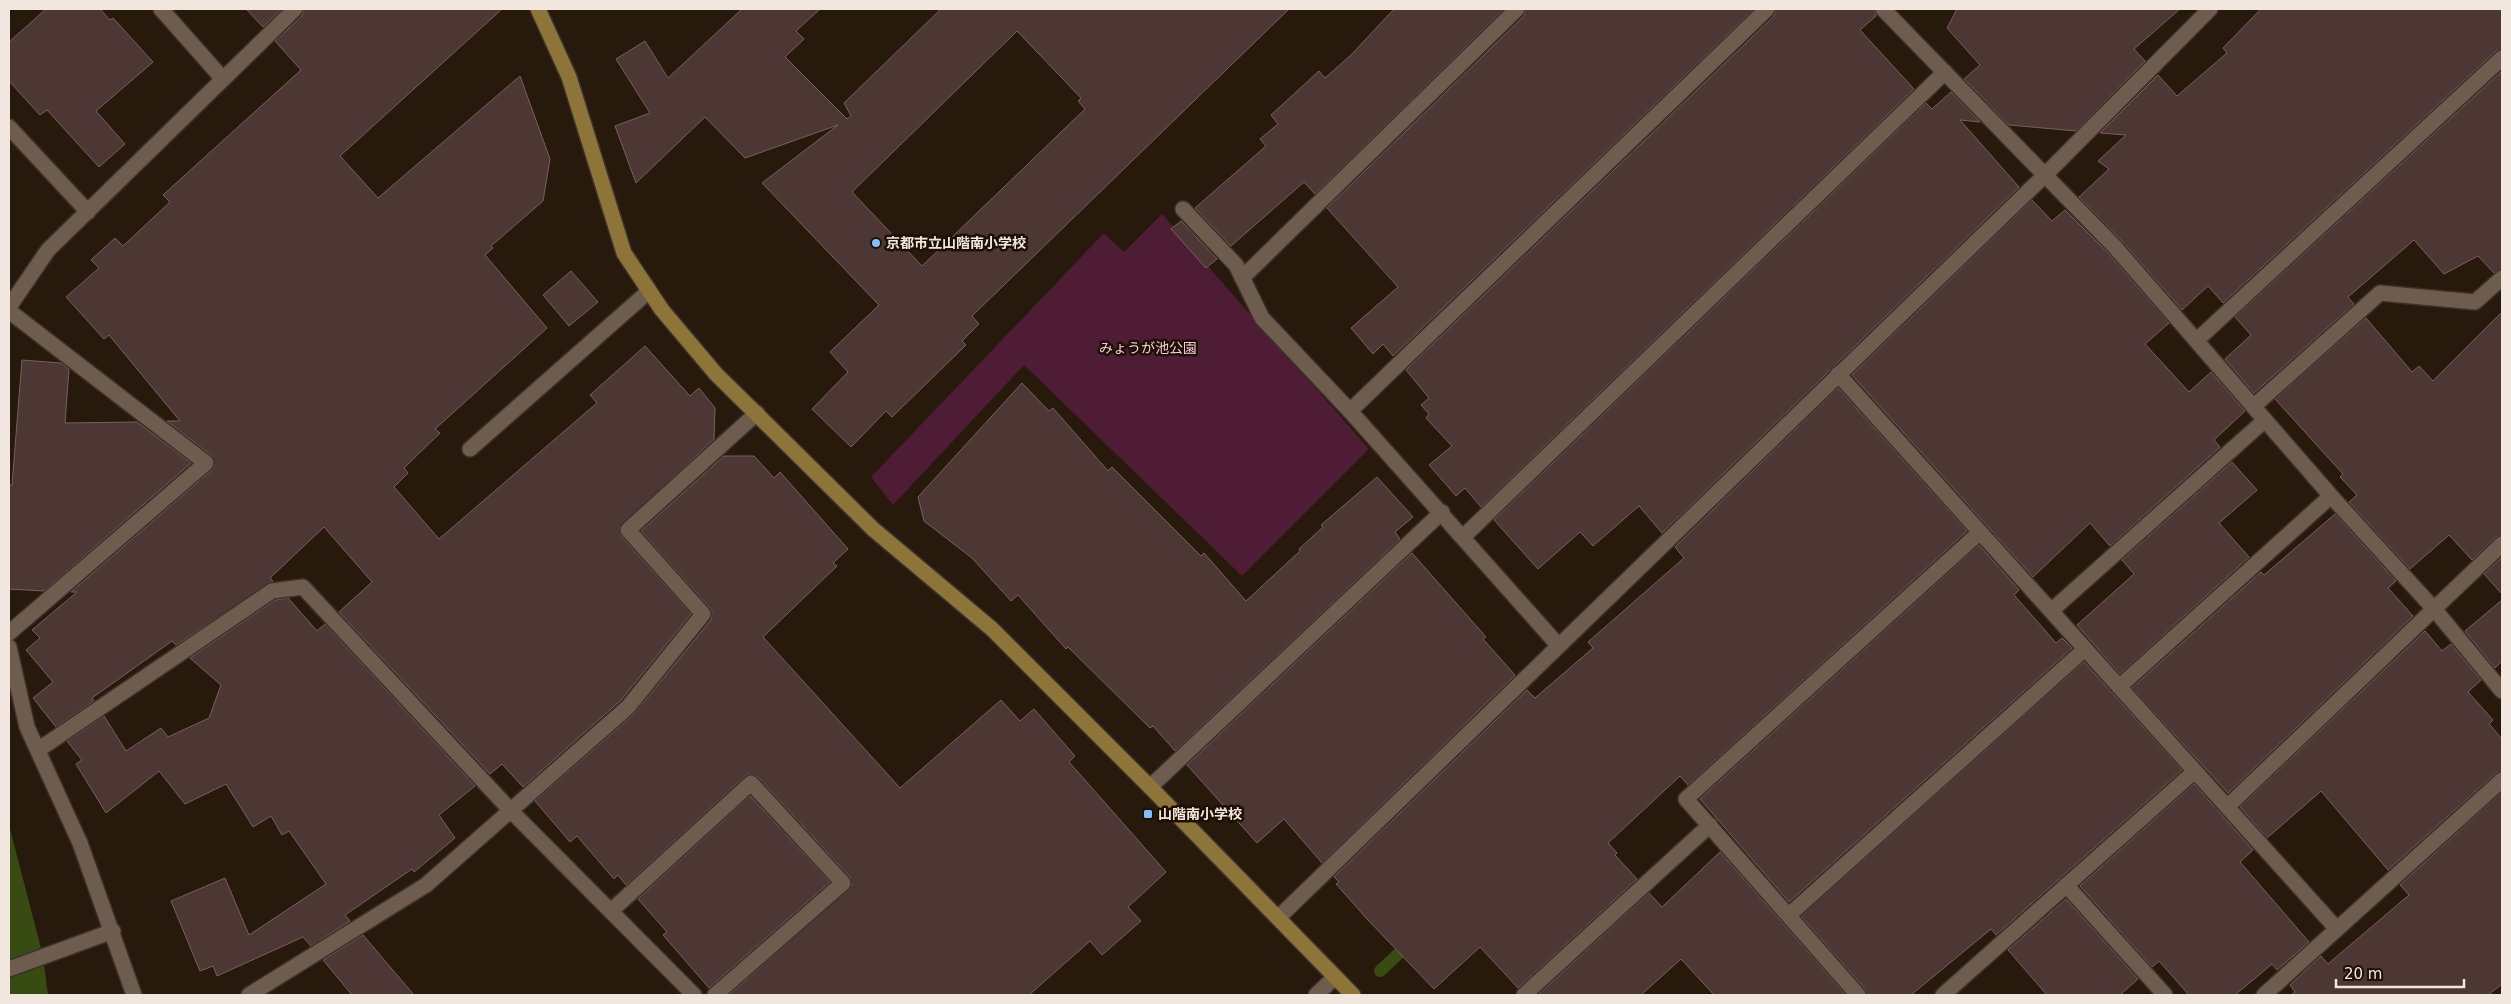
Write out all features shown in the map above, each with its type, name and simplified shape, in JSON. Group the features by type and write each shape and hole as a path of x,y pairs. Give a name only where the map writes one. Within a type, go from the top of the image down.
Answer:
{"street":[{"path":"161,9 223,79"},
{"path":"9,307 48,250 295,9"},
{"path":"538,9 569,77 624,253 662,310 716,374 873,529 992,629 1278,917 1334,978 1354,995"},
{"path":"1242,278 1517,9"},
{"path":"1350,411 1767,9"},
{"path":"1885,9 2126,259 2331,496 2434,610 2502,691"},
{"path":"1278,917 2045,175 2210,9"},
{"path":"2197,340 2502,58"},
{"path":"1463,537 1945,72"},
{"path":"9,127 88,212"},
{"path":"1183,210 1236,265 1262,318 1442,512 1558,645"},
{"path":"2254,406 2380,293 2475,302 2502,278"},
{"path":"470,449 649,290"},
{"path":"9,311 206,463 9,633"},
{"path":"1838,374 2336,928"},
{"path":"249,995 426,885 512,812 533,789 628,707 703,614 628,530 757,413"},
{"path":"2051,611 2265,420"},
{"path":"2119,687 2331,496"},
{"path":"1150,787 1442,512"},
{"path":"1858,995 1686,799 1980,532"},
{"path":"2227,806 2502,544"},
{"path":"38,750 272,591 303,587 512,812 694,995"},
{"path":"9,646 27,727 80,844 113,931 134,995"},
{"path":"1789,915 2085,649"},
{"path":"1943,995 2195,771"},
{"path":"2264,995 2502,780"},
{"path":"611,910 751,783 843,883 715,995"},
{"path":"1524,995 1710,826"},
{"path":"2066,885 2165,995"},
{"path":"9,969 113,931"},
{"path":"1316,995 1334,978"}],"green space":[{"name":"みょうが池公園","path":"1162,214 1369,449 1242,576 1024,365 893,505 871,477 1104,233 1124,252"}],"shaded area":[{"path":"9,825 43,956 48,995 9,995"}],"building":[{"path":"46,9 100,9 110,20 113,18 153,62 96,111 125,144 99,167 47,110 40,115 9,81 9,42"},
{"path":"246,9 282,9 263,27"},
{"path":"304,9 502,9 340,156 378,198 520,76 550,159 543,201 491,246 493,248 485,255 547,328 435,429 440,433 404,468 408,473 394,487 439,539 597,403 590,395 645,346 690,396 699,388 715,408 714,439 619,528 621,536 691,614 621,700 523,787 502,764 490,774 339,612 372,582 324,527 270,578 273,581 176,645 172,641 92,698 94,701 56,727 33,698 53,682 26,650 40,638 32,630 77,592 71,592 212,470 215,465 212,456 167,421 180,421 109,335 104,339 66,297 99,268 91,260 115,238 123,246 170,202 163,195 301,70 275,41 302,16"},
{"path":"742,9 820,9 796,31 804,39 785,57 847,119 851,116 844,103 941,9 1289,9 972,316 979,324 962,341 966,345 892,417 886,411 851,447 812,409 848,372 830,352 879,305 762,183 838,125 745,158 705,117 636,183 615,126 650,113 616,59 645,41 668,78","holes":["1017,31 1081,98 1078,101 1085,109 922,266 852,192"]},
{"path":"1394,9 1504,9 1315,194 1304,182 1231,246 1195,208 1266,146 1260,139 1278,124 1271,115 1319,71 1325,78 1351,55"},
{"path":"1526,9 1754,9 1393,356 1383,344 1373,354 1351,328 1398,287 1327,208 1524,16"},
{"path":"1776,9 1874,9 1876,16 1860,30 1914,89 1481,507 1465,488 1456,496 1429,465 1452,446 1426,418 1429,414 1421,405 1429,398 1406,370 1774,16"},
{"path":"1957,9 2180,9 2134,49 2145,61 2076,131 2009,125 1964,79 1980,65 1947,28"},
{"path":"2261,9 2502,9 2502,49 2496,51 2223,303 2208,286 2182,310 2122,241 2079,197 2109,169 2098,161 2126,135 2100,133 2158,75 2177,96 2227,53 2223,48"},
{"path":"2502,71 2502,269 2494,273 2478,256 2444,274 2414,240 2348,297 2354,304 2254,393 2225,359 2251,335 2235,317"},
{"path":"1951,92 1980,122 1960,120 2019,187 1662,533 1639,506 1593,546 1580,532 1538,569 1494,520 1926,103 1932,109"},
{"path":"2032,200 2052,221 2065,210 2108,253 2169,323 2145,344 2189,392 2211,372 2245,411 2214,440 2220,447 2110,546 2090,523 2033,577 1852,375"},
{"path":"1181,221 1217,259 1206,268 1171,229"},
{"path":"571,271 598,302 569,326 543,295"},
{"path":"2502,312 2502,535 2496,537 2472,560 2449,535 2410,569 2349,502 2357,495 2340,477 2343,474 2275,399 2366,318 2412,372 2419,366 2433,381"},
{"path":"22,360 61,363 69,369 65,423 137,422 191,463 44,591 9,589 9,485 12,485"},
{"path":"1022,383 1049,411 1053,408 1108,471 1112,467 1201,556 1204,553 1246,601 1300,551 1299,549 1323,527 1321,525 1377,477 1413,517 1395,532 1400,539 1175,751 1153,726 1150,728 1068,647 1066,649 1018,595 1011,601 972,558 924,521 918,497"},
{"path":"1838,388 1967,531 1688,785 1680,776 1608,843 1617,853 1615,855 1637,879 1518,988 1480,947 1434,989 1367,919 1336,884 1339,882 1334,877 1527,690 1535,698 1593,648 1588,642 1684,558 1675,547"},
{"path":"724,456 754,456 774,478 780,472 848,549 833,563 837,566 763,637 900,788 1001,700 1020,721 1034,709 1075,756 1069,762 1166,872 1128,907 1141,921 1102,955 1090,941 1029,995 729,995 852,885 850,877 758,777 749,774 745,776 626,885 618,875 614,879 577,836 570,842 535,801 634,714 711,620 712,612 710,608 641,531"},
{"path":"2232,462 2257,490 2219,523 2249,557 2120,674 2077,625 2134,574 2122,560"},
{"path":"2335,514 2396,581 2388,588 2413,616 2228,793 2132,688 2261,572 2264,575"},
{"path":"1979,545 2019,590 2014,595 2056,643 2062,638 2072,648 1789,902 1700,799"},
{"path":"1412,553 1486,637 1483,639 1515,675 1322,863 1284,819 1257,843 1187,765"},
{"path":"2502,557 2502,594 2484,574"},
{"path":"288,598 317,631 325,624 475,786 439,815 455,838 414,872 412,869 345,915 350,921 311,946 303,937 217,976 213,966 200,971 171,901 225,878 249,935 326,884 289,831 282,835 271,816 253,827 226,784 185,804 159,771 106,813 76,764 82,760 67,741 104,716 126,751 161,728 168,737 209,718 221,685 190,658 275,600"},
{"path":"2502,600 2502,661 2495,668 2465,631"},
{"path":"2425,631 2442,651 2451,644 2481,680 2468,692 2493,720 2489,724 2502,739 2502,771 2496,773 2388,870 2321,791 2267,838 2240,807"},
{"path":"2084,662 2182,770 1996,935 1991,929 1911,995 1867,995 1865,989 1801,916"},
{"path":"2194,784 2253,850 2240,862 2309,942 2277,970 2272,964 2235,995 2189,995 2159,961 2152,967 2080,886"},
{"path":"2502,792 2502,984 2488,995 2291,995 2295,992 2290,985 2321,956 2328,964 2409,895 2400,885"},
{"path":"750,796 830,882 709,988 663,935 667,932 638,899"},
{"path":"1720,852 1846,995 1714,995 1681,959 1641,995 1538,995 1649,893 1662,907"},
{"path":"2066,899 2138,979 2120,995 2047,995 2008,950"},
{"path":"363,935 414,995 352,995 323,960"}],"waterway":[{"path":"1380,971 1411,942"}],"place":[{"name":"京都市立山階南小学校","path":"876,243"},
{"name":"山階南小学校","path":"1148,814"}]}
